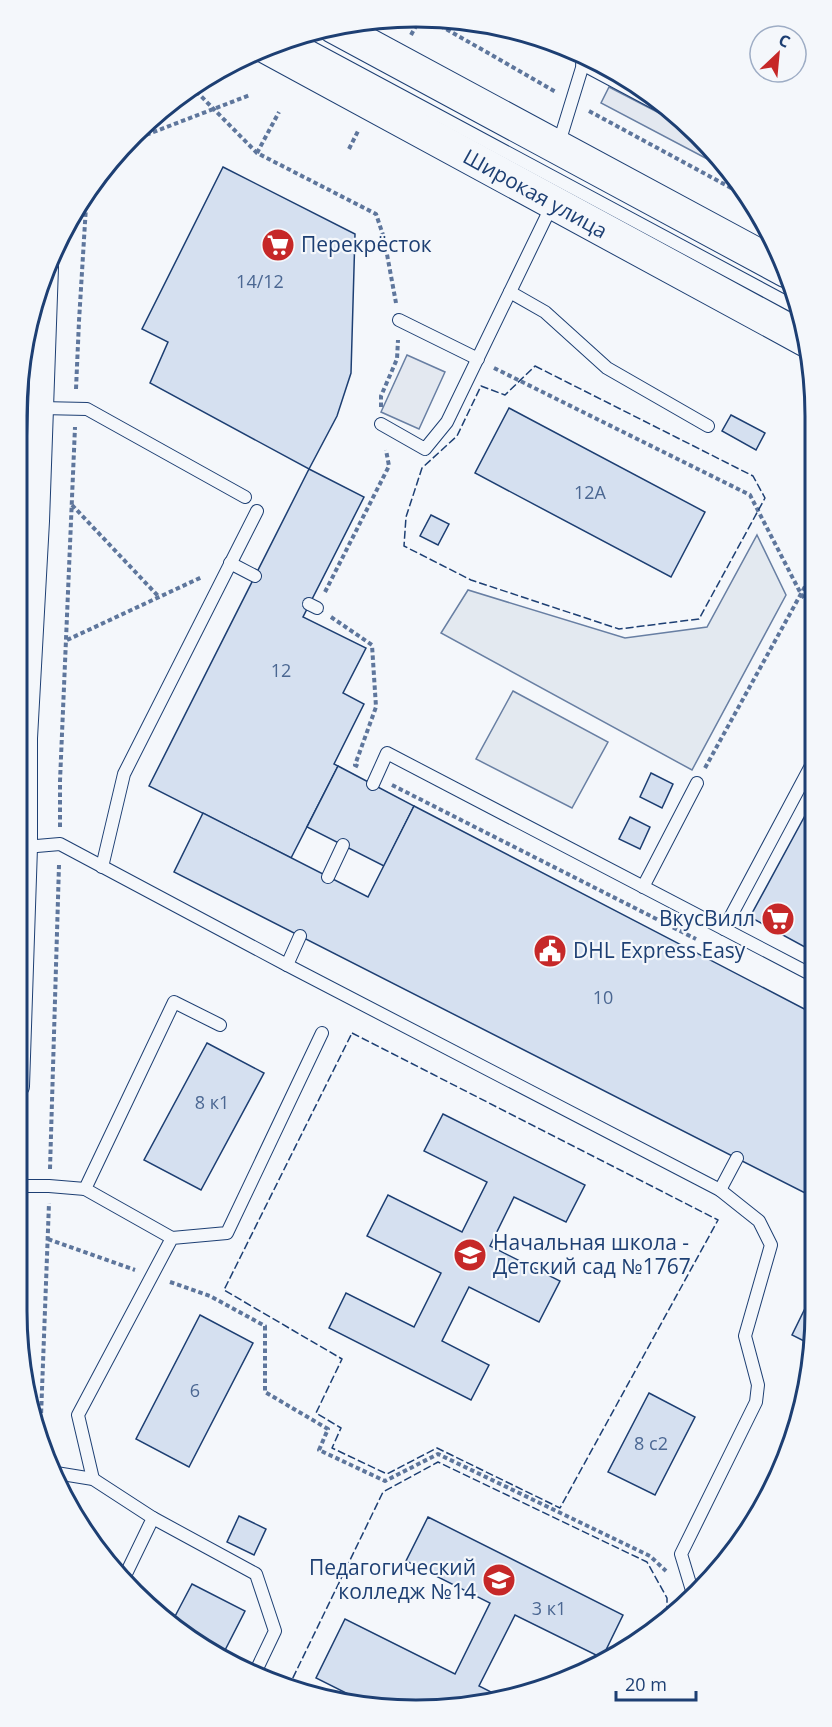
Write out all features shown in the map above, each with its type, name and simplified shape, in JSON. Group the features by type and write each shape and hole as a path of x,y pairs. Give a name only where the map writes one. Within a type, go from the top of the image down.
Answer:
{"main road":[{"path":"346,33 774,264"},
{"name":"Широкая улица","path":"278,53 797,335"}],"street":[{"path":"27,518 41,408 45,301"}],"lane":[{"name":"Широкая улица","path":"304,44 788,303"},
{"path":"558,146 583,65"},
{"path":"381,424 425,449 447,422 553,204"},
{"path":"510,292 545,312 607,368 708,426"},
{"path":"399,320 478,359"},
{"path":"41,408 87,409 245,496"},
{"path":"102,867 124,774 256,511"},
{"path":"230,563 255,576"},
{"path":"375,781 387,753 805,971"},
{"path":"724,929 805,777"},
{"path":"643,886 697,783"},
{"path":"27,848 60,844 720,1190 759,1221 771,1245 745,1336 758,1385 756,1402 681,1554 690,1587"},
{"path":"328,877 343,845"},
{"path":"287,965 300,936"},
{"path":"85,1190 174,1002 220,1025"},
{"path":"27,1186 85,1190 172,1238 227,1233 322,1034"},
{"path":"720,1190 737,1158"},
{"path":"93,1479 78,1415 172,1238"},
{"path":"63,1474 93,1479 153,1518 256,1574 275,1631 258,1666"},
{"path":"127,1571 153,1518"}],"path":[{"path":"406,43 415,27"},
{"path":"199,94 257,153 376,214 384,238 399,320 397,359 381,396"},
{"path":"149,134 250,95"},
{"path":"257,153 279,112"},
{"path":"349,149 360,128"},
{"path":"41,1415 50,1186 60,781 75,408 86,211"},
{"path":"478,359 750,495 805,599"},
{"path":"389,466 313,606 372,645 376,707 355,765 375,781 697,940"},
{"path":"72,505 159,597"},
{"path":"67,640 194,581"},
{"path":"697,783 805,587"},
{"path":"48,1239 210,1296 265,1326 265,1392 328,1429 319,1450 385,1481 438,1454 650,1556 671,1576"}],"shaded area":[{"path":"609,87 660,114 707,159 601,103"},
{"path":"407,355 445,372 419,429 381,412"},
{"path":"757,535 786,595 692,770 441,633 468,590 625,638 707,627"},
{"path":"513,691 608,742 572,808 476,759"}],"building":[{"path":"223,167 355,234 351,373 337,416 309,469 150,383 168,342 142,329"},
{"path":"509,408 705,512 671,577 475,473"},
{"path":"731,415 765,433 756,450 722,431"},
{"path":"309,469 364,497 303,617 366,648 343,693 364,704 334,764 338,766 291,858 149,786"},
{"path":"431,515 449,524 438,545 420,536"},
{"path":"338,766 414,806 384,866 307,827"},
{"path":"651,773 673,784 662,808 640,797"},
{"path":"414,806 805,1009 805,1193 174,872 203,813 368,897"},
{"path":"805,816 805,947 750,917"},
{"path":"630,817 650,827 640,849 619,839"},
{"path":"207,1043 264,1073 201,1190 144,1160"},
{"path":"443,1114 585,1185 566,1222 514,1197 490,1246 560,1281 539,1322 469,1287 442,1341 489,1365 471,1400 329,1328 346,1293 414,1327 441,1273 367,1236 388,1195 462,1232 487,1182 424,1151"},
{"path":"805,1308 804,1341 792,1335"},
{"path":"200,1315 253,1343 189,1467 136,1439"},
{"path":"649,1393 695,1417 655,1495 608,1472"},
{"path":"239,1516 266,1529 254,1555 227,1542"},
{"path":"428,1517 623,1615 606,1650 597,1655 515,1615 479,1686 492,1693 416,1700 365,1697 349,1694 316,1678 345,1619 455,1674 490,1603 406,1561"},
{"path":"192,1584 245,1611 225,1650 175,1616"}],"fence":[{"path":"535,366 753,476 765,498 699,619 619,629 471,580 404,546 406,517 422,468 457,436 481,386 505,395 535,366"},
{"path":"352,1033 718,1220 560,1508 437,1448 387,1474 332,1448 341,1428 316,1413 342,1359 224,1290 352,1033"},
{"path":"292,1679 383,1492 438,1462 647,1562 667,1598 667,1607"}],"place":[{"name":"Перекрёсток","path":"278,245"},
{"name":"ВкусВилл","path":"778,919"},
{"name":"DHL Express Easy","path":"550,951"},
{"name":"Начальная школа - Детский сад №1767","path":"470,1255"},
{"name":"Педагогический колледж №14","path":"499,1580"}]}
